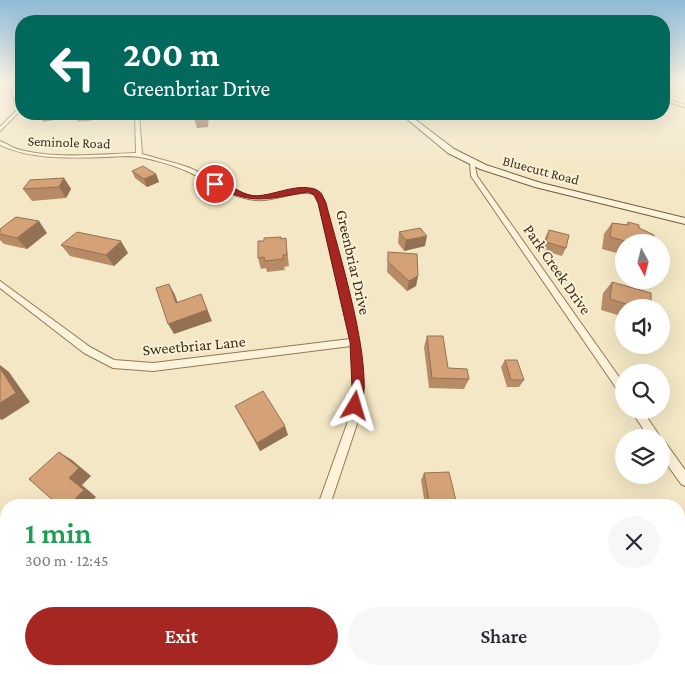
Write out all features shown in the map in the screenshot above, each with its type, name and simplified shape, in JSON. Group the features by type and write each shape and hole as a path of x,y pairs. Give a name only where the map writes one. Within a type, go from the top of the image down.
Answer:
{"street":[{"name":"Seminole Road","path":"0,130 15,114"},
{"path":"137,120 139,155"},
{"name":"Bluecutt Road","path":"411,120 439,143 472,162 538,184 685,221"},
{"name":"Seminole Road","path":"0,143 10,150 46,155 139,155"},
{"name":"Greenbriar Drive","path":"139,155 186,169 237,195 256,198 309,190 318,193 355,342 359,387 352,424 326,499"},
{"name":"Park Creek Drive","path":"472,162 474,176 615,379"},
{"name":"Sweetbriar Lane","path":"0,284 87,350 113,364 153,367 355,342"},
{"path":"670,459 685,480"}],"building":[{"path":"143,166 156,174 144,179 132,171"},
{"path":"64,178 59,187 23,189 30,180"},
{"path":"16,217 39,221 17,238 0,234 0,229"},
{"path":"628,222 639,225 639,228 652,234 615,234 615,238 610,237 612,223 628,225"},
{"path":"420,228 427,236 406,240 399,232"},
{"path":"549,230 569,235 566,248 546,242"},
{"path":"77,232 121,241 106,255 61,245"},
{"path":"281,237 281,239 286,238 287,255 283,255 283,259 265,261 264,257 258,258 258,241 264,241 264,238"},
{"path":"388,252 417,254 418,276 409,281 388,262"},
{"path":"612,282 615,283 615,289 637,289 651,293 651,299 615,299 615,301 610,299"},
{"path":"169,284 176,303 201,294 207,310 168,324 156,288"},
{"path":"427,336 443,336 448,368 467,369 469,379 432,378"},
{"path":"505,360 517,360 524,380 511,380"},
{"path":"0,368 16,393 0,403"},
{"path":"263,391 285,426 257,443 235,406"},
{"path":"59,452 79,468 69,478 84,490 75,499 51,499 29,479"},
{"path":"449,472 456,499 429,499 424,473"}],"route":[{"path":"215,184 237,195 256,198 309,190 318,193 355,342 359,387 355,406"}]}
